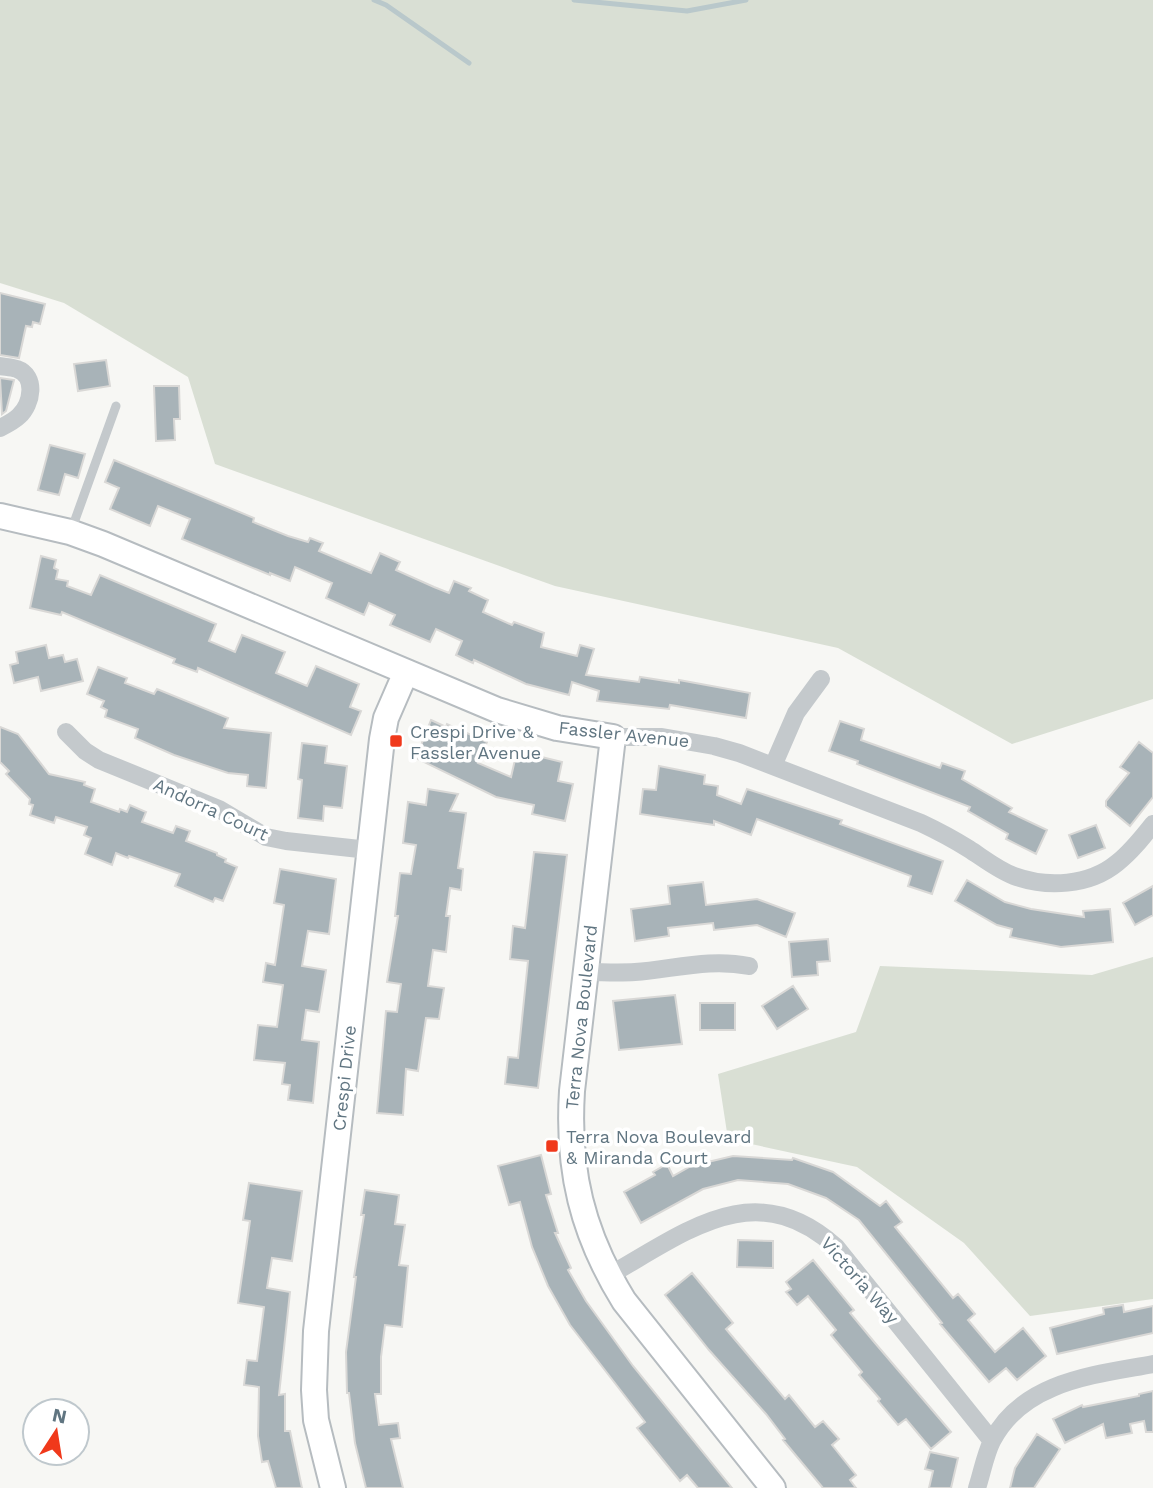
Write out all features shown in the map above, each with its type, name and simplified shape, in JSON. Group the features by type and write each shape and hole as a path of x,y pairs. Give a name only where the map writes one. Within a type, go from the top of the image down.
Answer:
{"street":[{"path":"0,366 19,369 32,388 28,404 20,416 0,428"},
{"name":"Fassler Avenue","path":"0,516 70,532 103,544 528,721 613,737 688,740 739,752 921,823 1013,876 1041,883 1066,883 1093,877 1115,865 1136,846 1153,824"},
{"name":"Crespi Drive","path":"333,1488 316,1420 314,1361 382,739 386,718 406,672"},
{"path":"773,766 796,713 821,679"},
{"name":"Andorra Court","path":"66,732 85,751 99,760 219,809 249,829 266,836 286,841 369,850"},
{"name":"Terra Nova Boulevard","path":"613,737 572,1091 570,1125 576,1190 584,1218 608,1276 641,1323 773,1488"},
{"path":"585,972 636,972 703,963 749,966"},
{"name":"Victoria Way","path":"608,1276 713,1218 741,1213 770,1213 795,1219 817,1230 836,1247 992,1441"},
{"path":"977,1488 992,1441 1019,1409 1035,1395 1056,1385 1153,1364"}],"lane":[{"path":"70,532 116,406"}],"shaded area":[{"path":"0,0 1153,0 1153,699 1012,744 838,648 555,586 215,464 188,377 64,303 0,283"},
{"path":"1153,957 1153,1299 1030,1316 964,1243 857,1167 728,1139 718,1074 856,1032 880,966 1092,975"}],"building":[{"path":"0,293 45,304 40,324 33,322 32,327 26,326 19,358 0,355"},
{"path":"106,360 110,386 78,391 74,364"},
{"path":"0,378 14,380 6,411 2,414"},
{"path":"154,386 179,386 180,419 174,419 175,440 156,441"},
{"path":"50,445 85,454 78,478 65,474 59,495 38,490"},
{"path":"114,460 254,518 253,522 288,536 308,542 310,538 323,543 319,551 371,573 380,553 400,562 396,570 449,593 454,581 471,588 469,591 488,600 483,612 512,625 514,622 544,633 541,647 577,656 580,645 594,649 586,675 639,682 640,677 679,683 679,680 750,693 746,718 670,705 669,709 597,701 599,691 572,682 569,695 526,684 474,660 473,663 456,655 462,641 436,629 430,642 390,625 395,615 369,603 364,615 326,598 332,583 295,567 290,581 182,539 190,519 158,506 150,526 110,509 119,488 105,482"},
{"path":"41,556 56,560 56,579 68,581 67,586 91,595 100,575 216,624 209,641 235,652 242,635 285,652 276,673 307,686 316,666 359,684 350,707 361,711 351,735 198,668 197,672 173,663 175,659 62,612 61,615 30,608"},
{"path":"46,645 49,658 63,655 65,662 77,659 83,681 41,691 38,677 14,683 10,665 18,663 16,652"},
{"path":"98,667 127,678 125,683 154,694 157,689 228,718 224,728 271,733 266,788 247,786 248,775 228,773 174,755 135,738 138,729 105,717 107,710 101,707 104,701 87,694"},
{"path":"431,720 446,727 447,724 487,742 478,763 511,777 517,751 562,762 558,781 573,784 565,821 532,814 534,805 496,797 416,758"},
{"path":"840,721 864,729 861,740 940,768 942,763 965,771 962,779 1012,808 1009,812 1047,830 1036,854 1006,839 1008,834 968,811 970,807 829,751"},
{"path":"0,727 18,734 49,774 85,782 84,785 95,789 91,802 119,812 120,809 127,812 130,805 146,812 142,822 173,833 176,826 190,831 186,841 217,853 226,859 225,862 237,867 223,901 215,898 213,902 175,886 180,874 129,856 128,858 116,853 112,865 85,854 91,838 84,835 87,827 56,817 54,823 30,815 33,805 29,804 30,799 6,774 9,771 0,762"},
{"path":"1139,742 1153,753 1153,797 1130,826 1106,806 1106,801 1129,773 1120,767"},
{"path":"302,743 327,746 325,763 347,766 342,808 324,806 323,821 298,818"},
{"path":"659,766 705,775 704,784 718,786 717,795 741,804 747,789 842,820 840,824 943,861 932,894 908,886 911,876 757,819 751,835 714,821 714,825 640,814 643,789 656,790"},
{"path":"428,789 458,794 450,811 466,813 458,868 463,869 461,890 450,888 446,916 450,916 446,952 433,950 428,986 444,988 439,1019 426,1018 418,1071 406,1069 403,1115 377,1113 386,1011 397,1012 401,984 387,982 398,916 395,916 400,873 411,874 416,845 403,843 408,802 426,805"},
{"path":"1096,825 1105,848 1078,858 1069,835"},
{"path":"534,852 567,855 538,1088 505,1084 508,1057 518,1058 528,961 510,959 513,926 525,928"},
{"path":"280,869 336,879 329,934 308,931 302,966 326,970 319,1012 306,1010 302,1040 319,1042 313,1103 288,1100 290,1085 282,1084 285,1063 254,1060 258,1025 277,1027 283,985 263,982 266,963 275,965 284,905 274,903"},
{"path":"967,880 1005,902 1031,909 1084,917 1083,911 1110,909 1113,942 1061,947 1010,937 1012,929 997,925 955,901"},
{"path":"703,882 706,905 757,899 795,913 786,937 757,925 714,930 713,923 668,928 669,936 635,941 631,909 670,904 668,886"},
{"path":"1153,886 1153,915 1135,925 1123,903"},
{"path":"828,939 830,961 817,962 818,975 792,977 789,942"},
{"path":"793,986 808,1009 777,1029 762,1006"},
{"path":"675,995 682,1044 619,1050 613,1001"},
{"path":"700,1003 735,1003 735,1030 700,1030"},
{"path":"541,1155 551,1194 546,1195 558,1233 555,1233 571,1268 568,1270 586,1301 633,1366 732,1488 698,1488 687,1475 680,1481 637,1428 645,1422 570,1325 548,1286 532,1247 520,1202 509,1205 498,1166"},
{"path":"733,1156 793,1158 833,1172 880,1206 886,1201 902,1222 895,1227 953,1298 958,1294 975,1314 968,1320 995,1352 1023,1328 1046,1356 1017,1380 1006,1368 989,1382 859,1220 826,1198 788,1184 738,1180 703,1189 641,1223 624,1192 655,1175 653,1172 667,1164 673,1176 691,1166"},
{"path":"249,1183 302,1191 292,1261 272,1258 267,1288 290,1292 279,1395 285,1394 285,1431 290,1431 302,1488 276,1488 268,1461 262,1462 258,1436 259,1387 244,1385 247,1360 257,1361 264,1307 238,1303 250,1221 243,1220"},
{"path":"365,1190 399,1195 395,1224 405,1225 399,1265 408,1266 402,1327 385,1325 381,1357 381,1394 375,1394 379,1425 398,1423 400,1438 391,1439 403,1488 366,1488 347,1393 346,1352"},
{"path":"738,1240 773,1241 773,1268 737,1267"},
{"path":"813,1260 854,1310 850,1313 951,1432 931,1449 906,1419 898,1425 878,1401 880,1399 859,1375 862,1372 831,1335 836,1330 808,1296 797,1305 786,1292 791,1289 786,1282"},
{"path":"692,1273 733,1323 726,1329 785,1399 789,1395 815,1427 823,1421 839,1439 832,1445 856,1475 850,1480 856,1488 823,1488 783,1440 785,1439 766,1414 665,1295"},
{"path":"1123,1305 1124,1312 1153,1306 1153,1333 1057,1354 1050,1328 1104,1314 1103,1308"},
{"path":"1153,1391 1153,1432 1146,1432 1144,1421 1130,1424 1132,1433 1106,1438 1103,1424 1065,1443 1053,1419 1082,1405 1083,1407 1139,1396"},
{"path":"1037,1434 1060,1449 1034,1488 1010,1488 1015,1468"},
{"path":"930,1452 958,1458 951,1488 929,1488 933,1471 925,1469"}],"waterway":[{"path":"374,0 386,5 469,63"},
{"path":"574,0 687,11 746,0"}],"place":[{"name":"Crespi Drive & Fassler Avenue","path":"396,741"},
{"name":"Terra Nova Boulevard & Miranda Court","path":"552,1146"}]}
